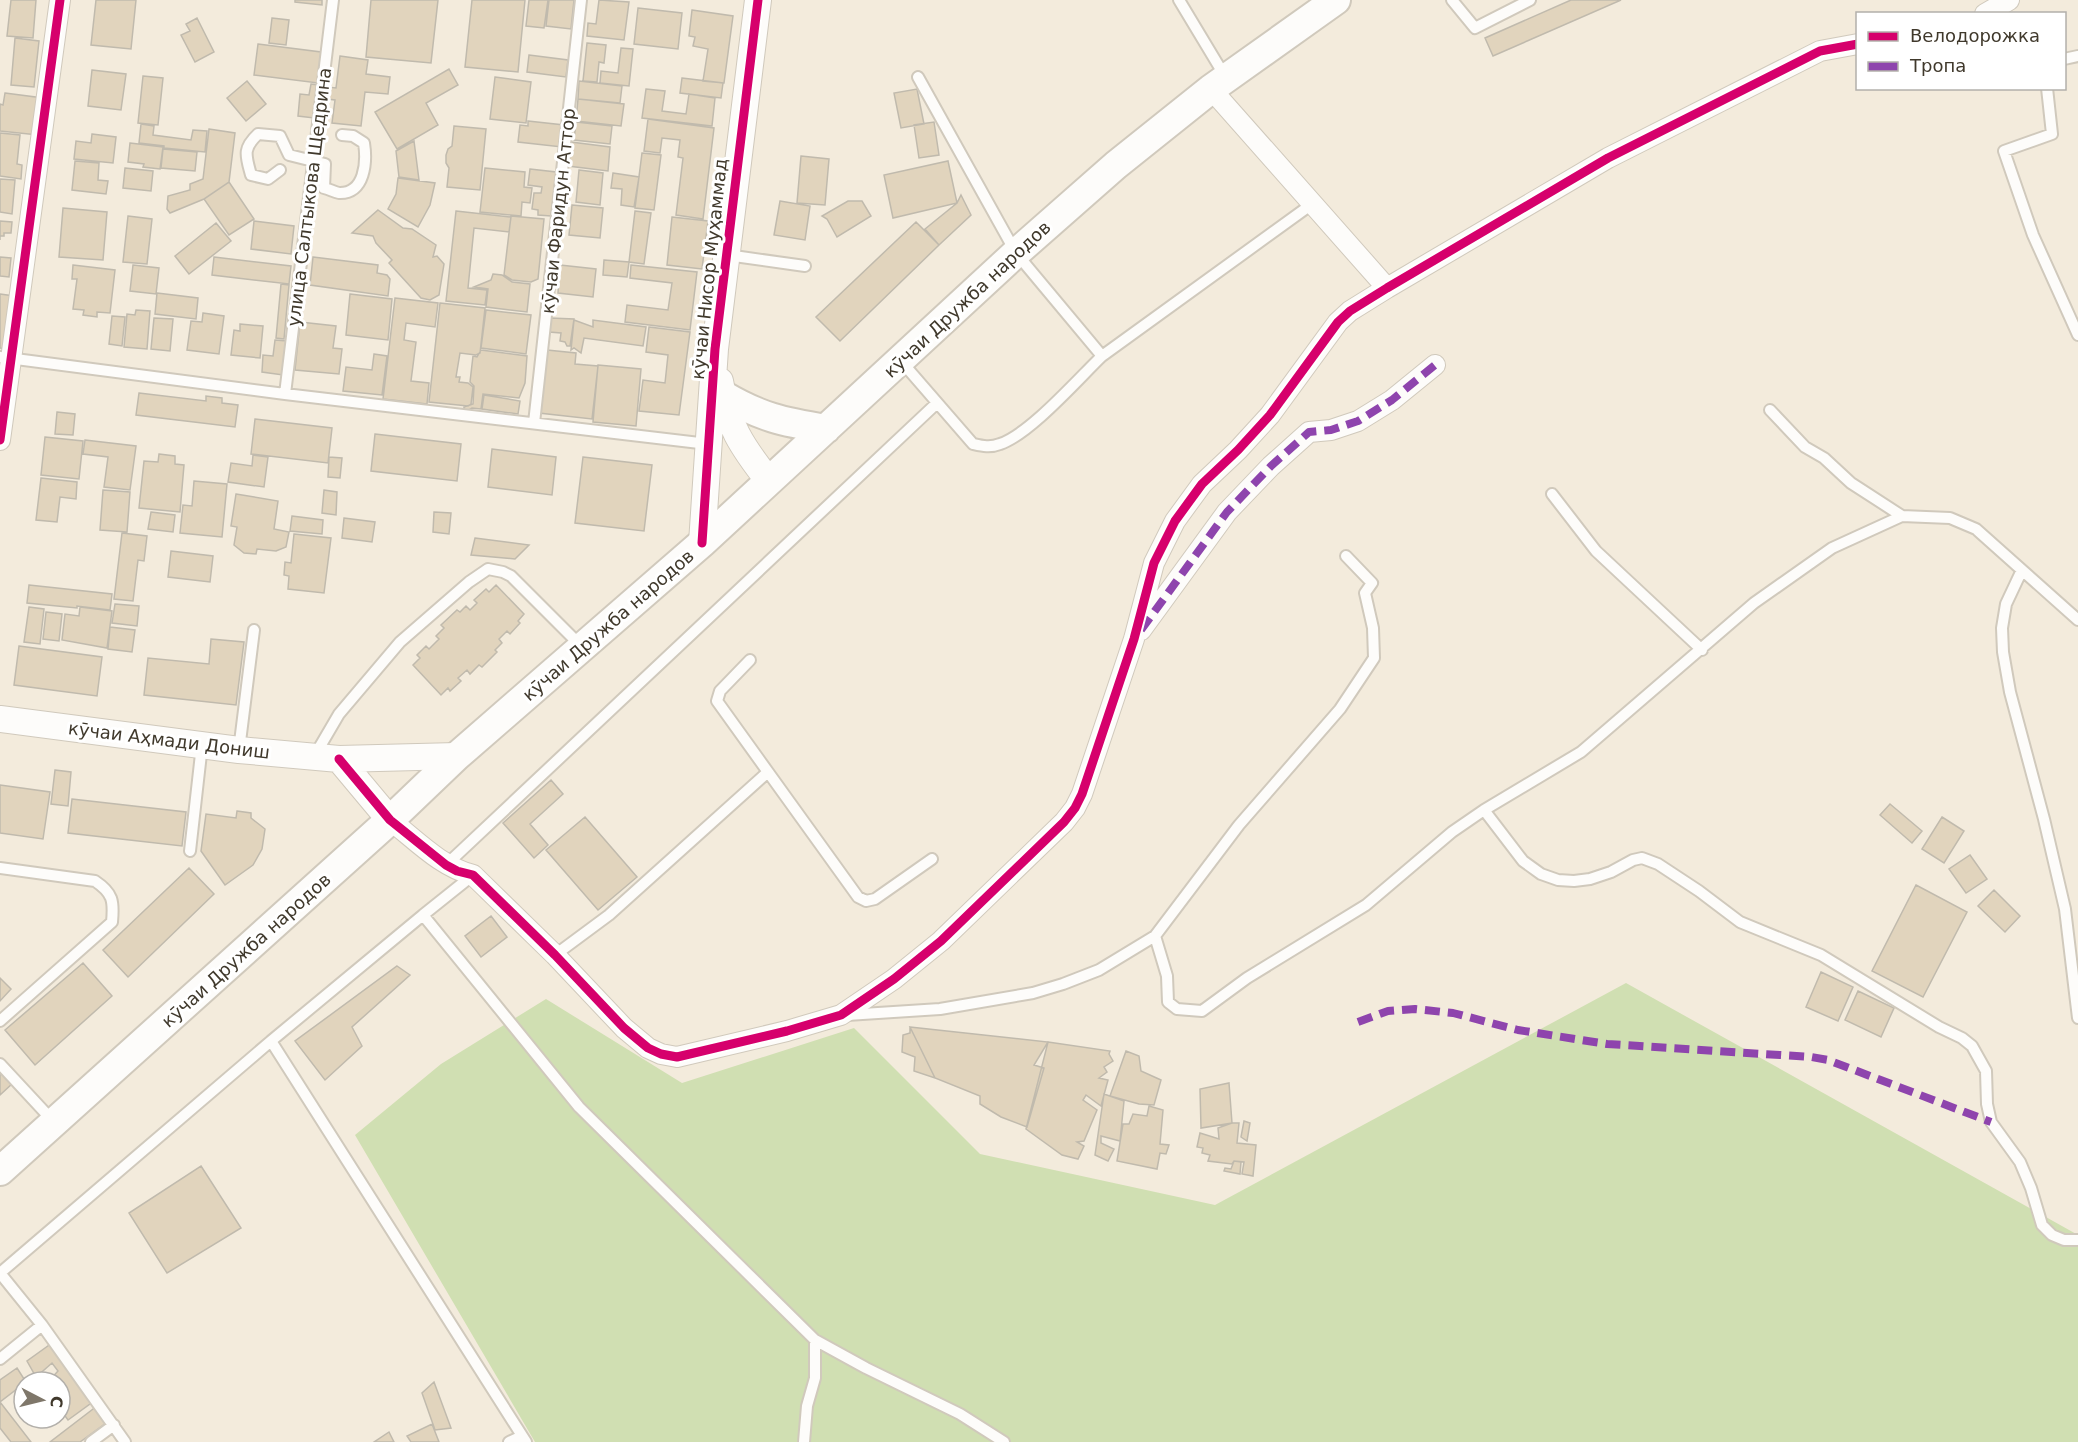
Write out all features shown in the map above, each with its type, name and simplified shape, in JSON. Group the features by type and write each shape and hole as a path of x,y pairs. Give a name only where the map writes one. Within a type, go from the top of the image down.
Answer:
{"main road":[{"name":"кӯчаи Дружба народов","path":"0,1171 390,820 457,756 702,543 1016,252 1116,165 1218,83 1336,0"},
{"path":"723,395 767,417 826,429"}],"street":[{"path":"0,440 6,357 60,0"},
{"name":"кӯчаи Нисор Муҳаммад","path":"702,543 715,349 758,0"},
{"path":"1988,12 2009,0"},
{"path":"326,758 390,820 446,865 457,871 473,875 555,955 624,1028 648,1048 661,1054 677,1057 841,1015 894,979 941,941 1075,808 1082,794 1134,639 1154,563 1175,521 1202,484 1270,415 1338,322 1350,311 1387,288 1608,158 1820,51 1856,44"},
{"path":"1218,83 1312,204 1387,288"},
{"name":"кӯчаи Нисор Муҳаммад","path":"715,349 730,422 739,441 769,481"},
{"path":"1134,639 1227,512 1271,466 1309,432 1330,430 1358,421 1392,400 1435,365"},
{"name":"кӯчаи Аҳмади Дониш","path":"0,720 239,750 326,758 457,756"}],"lane":[{"name":"улица Салтыкова Щедрина","path":"285,394 333,0"},
{"name":"кӯчаи Фаридун Аттор","path":"534,423 581,0"},
{"path":"1179,0 1218,83"},
{"path":"1452,0 1475,28 1530,0"},
{"path":"918,77 1016,252 1102,356"},
{"path":"2047,90 2052,134 2004,151 2033,235 2078,335"},
{"path":"280,170 268,179 251,175 246,156 248,143 258,134 280,136 289,154 326,164 324,188 339,193 353,189 362,180 366,159 364,143 353,136 342,135"},
{"path":"901,360 973,444 986,447 1000,444 1027,428 1102,356 1312,204"},
{"path":"726,255 805,266"},
{"path":"6,357 285,394 708,444"},
{"path":"446,865 938,403"},
{"path":"1770,410 1805,447 1824,458 1851,483 1902,516"},
{"path":"1552,494 1596,551 1702,650"},
{"path":"1155,936 1167,976 1168,1002 1177,1009 1202,1011 1246,978 1366,905 1452,832 1484,810 1581,752 1754,603 1832,548 1902,516 1950,518 1976,529 2078,620"},
{"path":"841,1015 940,1009 1033,993 1099,970 1155,936 1239,825 1340,710 1374,658 1373,628 1365,593 1372,583 1346,556"},
{"path":"326,758 339,714 400,642 469,582 488,569 511,576 582,648"},
{"path":"2022,570 2006,604 2002,628 2003,652 2010,693 2044,819 2065,909 2078,1018"},
{"path":"239,750 254,630"},
{"path":"750,660 720,691 717,701 858,897 866,901 875,899 932,859"},
{"path":"190,851 202,745"},
{"path":"555,955 609,915 768,772"},
{"path":"1484,810 1523,861 1541,874 1558,880 1574,881 1590,879 1611,872 1633,860 1642,858 1658,864 1691,885 1740,922 1821,955 1939,1027 1962,1038 1972,1046 1986,1071 1987,1104 1991,1122 2020,1162 2031,1188 2042,1225 2052,1235 2064,1240 2078,1240"},
{"path":"0,868 95,882 107,890 114,905 112,922 0,1021"},
{"path":"125,1442 42,1325 0,1273 271,1041 473,875"},
{"path":"423,915 579,1107 815,1340 960,1414 1004,1442"},
{"path":"271,1041 524,1439 509,1442"},
{"path":"0,1064 55,1123"},
{"path":"0,1359 42,1325"},
{"path":"804,1442 807,1406 815,1378 815,1340"},
{"path":"92,1442 114,1425"}],"green space":[{"path":"1626,983 2078,1235 2078,1442 535,1442 355,1135 441,1064 546,999 682,1083 854,1028 980,1154 1215,1205"}],"building":[{"path":"11,0 36,0 33,38 7,36"},
{"path":"96,0 136,0 131,49 91,45"},
{"path":"295,0 322,0 322,5 295,2"},
{"path":"371,0 438,0 431,63 366,57"},
{"path":"472,0 525,0 518,72 465,67"},
{"path":"529,0 548,0 544,28 526,26"},
{"path":"549,0 574,0 571,29 546,26"},
{"path":"599,0 629,2 624,40 587,36 588,23 596,24"},
{"path":"1571,0 1621,0 1493,56 1485,38"},
{"path":"638,8 682,13 678,49 634,44"},
{"path":"692,10 733,16 724,83 703,81 708,49 693,46 695,37 689,36"},
{"path":"197,18 214,52 195,62 181,35 190,31 186,24"},
{"path":"272,18 289,20 286,45 269,43"},
{"path":"15,38 39,41 34,87 11,85"},
{"path":"587,43 606,45 604,63 599,62 597,82 583,81"},
{"path":"258,44 321,52 318,83 254,75"},
{"path":"621,48 633,49 629,86 600,83 601,71 618,73"},
{"path":"529,55 568,60 566,77 527,72"},
{"path":"340,56 368,60 366,74 390,77 388,94 365,92 361,126 332,123 335,100 327,99 328,87 336,88"},
{"path":"449,69 458,85 426,103 438,125 397,149 375,112"},
{"path":"92,70 126,74 121,110 88,106"},
{"path":"143,76 163,78 158,125 138,123"},
{"path":"495,77 531,82 526,123 490,119"},
{"path":"682,78 723,83 721,98 680,93"},
{"path":"247,81 266,104 246,121 227,98"},
{"path":"579,81 622,86 620,103 578,99"},
{"path":"311,84 318,85 314,118 298,116 300,94 309,95"},
{"path":"646,89 665,91 662,111 686,114 689,94 715,98 712,126 642,118"},
{"path":"917,89 924,124 901,128 894,93"},
{"path":"5,93 43,98 38,135 0,131 0,104 3,105"},
{"path":"578,99 624,104 621,126 576,121"},
{"path":"648,119 714,128 703,219 676,215 683,158 678,157 680,140 662,138 660,153 644,151"},
{"path":"528,121 564,125 562,147 518,142 520,125 528,126"},
{"path":"576,122 612,126 610,144 574,140"},
{"path":"934,122 939,155 919,158 914,125"},
{"path":"141,124 154,126 153,135 191,140 193,130 207,131 205,152 139,143"},
{"path":"454,126 486,129 480,190 447,187 449,168 446,155 452,146"},
{"path":"209,129 235,133 229,182 204,199 170,213 167,209 168,196 190,190 190,184 203,179"},
{"path":"0,133 20,135 17,164 22,165 21,179 0,176"},
{"path":"92,134 116,137 113,163 74,159 76,141 91,143"},
{"path":"414,141 419,180 399,177 396,151"},
{"path":"571,142 610,147 608,171 568,166"},
{"path":"130,143 163,147 160,169 128,162"},
{"path":"163,149 197,152 195,171 161,168"},
{"path":"642,153 661,155 654,210 635,208"},
{"path":"801,156 829,159 825,205 797,203"},
{"path":"75,161 99,163 98,180 108,181 106,194 72,190"},
{"path":"948,161 957,203 893,218 884,175"},
{"path":"125,168 153,171 151,191 123,188"},
{"path":"485,168 525,172 524,187 532,188 530,203 522,202 521,216 480,212"},
{"path":"530,169 556,172 551,216 538,215 538,210 532,209 534,193 541,193 542,187 528,185"},
{"path":"579,170 603,173 600,205 576,202"},
{"path":"613,173 639,177 634,207 621,205 622,189 611,188"},
{"path":"398,178 435,183 430,205 418,227 388,209 396,194"},
{"path":"0,179 15,180 12,214 0,212"},
{"path":"229,182 254,219 229,235 204,199"},
{"path":"961,195 971,215 939,245 925,229 957,203"},
{"path":"780,201 810,206 805,240 774,235"},
{"path":"848,201 862,201 871,216 837,237 827,219 822,216"},
{"path":"572,205 603,208 600,238 569,235"},
{"path":"63,208 107,212 103,260 59,257"},
{"path":"378,210 403,228 412,229 436,245 433,257 437,256 444,264 439,295 430,300 421,298 389,263 392,260 376,243 373,236 352,233"},
{"path":"456,211 511,217 509,232 474,228 468,288 487,290 485,305 446,301"},
{"path":"635,211 651,213 644,264 629,262"},
{"path":"128,216 152,219 147,264 123,262"},
{"path":"511,216 544,219 538,279 531,282 512,280 504,275"},
{"path":"672,217 708,221 702,269 667,265"},
{"path":"0,221 12,222 11,233 4,233 4,236 0,236"},
{"path":"254,221 294,226 291,254 251,249"},
{"path":"916,222 939,245 840,341 816,317"},
{"path":"216,223 231,241 189,274 175,256"},
{"path":"0,257 11,258 9,277 0,276"},
{"path":"214,257 291,266 289,284 212,275"},
{"path":"313,257 378,265 377,273 387,275 390,279 388,296 310,285"},
{"path":"604,260 629,262 627,277 603,275"},
{"path":"73,265 115,270 110,313 97,312 97,317 83,315 84,310 73,309 77,279 72,279"},
{"path":"133,265 159,268 156,294 130,291"},
{"path":"560,265 596,269 593,297 558,293"},
{"path":"631,265 697,272 690,330 625,322 627,305 668,310 672,283 630,278"},
{"path":"493,274 502,275 512,282 530,284 527,312 486,307 488,289 474,287 491,280"},
{"path":"281,284 289,285 284,339 276,338"},
{"path":"157,293 198,298 196,319 155,314"},
{"path":"0,294 14,296 8,349 0,348"},
{"path":"350,294 392,299 388,340 346,335"},
{"path":"395,298 438,303 435,327 406,323 404,340 416,342 411,381 429,383 427,404 383,399"},
{"path":"440,303 485,308 480,353 476,355 460,353 456,377 460,377 459,382 468,383 473,387 471,404 468,406 429,402"},
{"path":"136,310 150,311 147,349 124,347 127,314 135,315"},
{"path":"486,310 531,315 526,354 481,348"},
{"path":"203,313 224,316 219,354 187,350 191,321 202,322"},
{"path":"112,316 125,317 122,346 109,344"},
{"path":"154,318 173,319 170,351 151,349"},
{"path":"550,318 574,319 570,346 560,341 561,333 549,332"},
{"path":"574,320 593,327 593,320 646,327 643,346 584,338 581,353 574,348 571,350"},
{"path":"300,322 336,326 333,348 342,349 339,374 295,370"},
{"path":"240,324 263,326 260,358 231,355 234,330 240,331"},
{"path":"649,327 690,332 679,415 639,411 643,380 665,383 668,355 646,352"},
{"path":"275,340 287,341 283,375 262,372 263,355 273,356"},
{"path":"481,350 527,356 525,383 519,398 483,394 481,409 472,408 464,413 464,407 473,404 474,386 470,382 473,356 477,357"},
{"path":"547,350 576,353 575,364 598,366 592,419 539,413"},
{"path":"374,354 387,356 382,395 343,391 346,367 372,370"},
{"path":"598,365 641,369 636,426 593,422"},
{"path":"139,393 206,401 206,396 222,398 222,403 238,405 235,427 136,415"},
{"path":"484,395 520,401 518,414 482,409"},
{"path":"57,412 75,414 73,435 55,434"},
{"path":"255,419 332,428 328,463 251,454"},
{"path":"375,434 461,444 457,481 371,471"},
{"path":"45,437 83,441 79,479 41,475"},
{"path":"85,440 136,446 130,490 104,487 108,457 83,454"},
{"path":"492,449 556,457 552,495 488,487"},
{"path":"159,454 175,456 175,464 184,465 180,512 139,508 144,461 158,462"},
{"path":"253,455 268,457 264,487 228,482 231,463 252,466"},
{"path":"329,457 342,458 340,478 328,477"},
{"path":"583,457 652,465 644,531 575,523"},
{"path":"41,478 77,482 76,499 60,497 57,522 36,520"},
{"path":"194,481 227,484 222,537 180,533 183,505 192,506"},
{"path":"103,490 130,492 127,532 100,530"},
{"path":"324,490 337,492 336,515 322,513"},
{"path":"236,494 278,501 274,529 289,532 286,547 276,551 257,549 256,554 244,553 234,545 237,527 231,526"},
{"path":"151,512 175,515 173,532 148,529"},
{"path":"434,512 451,513 449,534 433,532"},
{"path":"292,516 323,520 322,534 290,531"},
{"path":"344,518 375,522 372,542 342,538"},
{"path":"122,533 147,536 144,561 138,560 133,601 114,599"},
{"path":"294,534 331,538 324,593 288,589 289,576 284,575 285,562 291,563"},
{"path":"475,538 529,545 515,559 471,555"},
{"path":"171,551 213,556 210,582 168,577"},
{"path":"29,585 112,594 110,610 27,603"},
{"path":"496,585 524,614 518,621 520,623 510,634 507,631 499,639 502,643 495,650 497,652 482,667 479,665 470,674 467,670 458,678 461,681 450,691 448,688 441,695 413,665 420,658 417,655 426,646 429,649 439,639 436,636 444,628 441,625 457,610 460,612 466,606 470,610 477,603 474,600 486,589 489,592"},
{"path":"115,604 139,606 137,626 112,623"},
{"path":"29,607 44,609 40,644 24,642"},
{"path":"80,607 112,611 107,648 62,640 65,614 79,616"},
{"path":"46,612 62,614 59,641 43,639"},
{"path":"110,627 135,630 132,652 108,649"},
{"path":"211,639 244,642 236,705 144,695 148,658 209,664"},
{"path":"19,646 102,657 97,696 14,685"},
{"path":"55,770 71,772 68,806 51,804"},
{"path":"551,780 563,794 530,824 548,845 534,858 503,823"},
{"path":"0,785 50,792 43,839 0,833"},
{"path":"72,799 186,812 182,846 68,833"},
{"path":"1890,804 1922,831 1912,843 1880,815"},
{"path":"237,811 251,813 251,818 265,829 262,849 253,865 225,885 201,851 206,814 236,818"},
{"path":"585,817 637,877 598,910 546,850"},
{"path":"1942,817 1964,831 1944,863 1922,849"},
{"path":"1970,855 1987,879 1966,893 1949,869"},
{"path":"189,868 214,894 128,977 103,950"},
{"path":"1916,885 1967,912 1923,997 1872,971"},
{"path":"1994,890 2020,916 2005,932 1978,906"},
{"path":"491,916 507,937 481,957 465,936"},
{"path":"83,963 112,996 35,1065 5,1030"},
{"path":"397,966 410,975 352,1027 362,1046 325,1080 295,1041"},
{"path":"1821,972 1853,987 1838,1021 1806,1007"},
{"path":"0,978 11,989 0,1001"},
{"path":"1858,991 1894,1008 1881,1037 1845,1020"},
{"path":"910,1027 935,1078 914,1071 915,1057 902,1052 903,1035 910,1033"},
{"path":"910,1027 1048,1042 1034,1065 1044,1068 1027,1127 1001,1117 980,1104 980,1096 935,1078"},
{"path":"1048,1042 1110,1051 1109,1054 1113,1061 1104,1067 1107,1072 1099,1078 1108,1080 1101,1106 1086,1095 1083,1100 1097,1110 1084,1141 1077,1142 1084,1146 1078,1159 1062,1155 1026,1129"},
{"path":"1126,1051 1139,1056 1141,1071 1161,1080 1154,1105 1139,1104 1110,1096"},
{"path":"0,1070 13,1083 0,1095"},
{"path":"1229,1083 1232,1123 1201,1128 1200,1089"},
{"path":"1104,1094 1124,1101 1120,1141 1101,1136 1101,1143 1114,1149 1108,1161 1095,1155"},
{"path":"1149,1106 1163,1110 1160,1144 1169,1145 1166,1154 1160,1153 1157,1169 1117,1161 1123,1124 1129,1124 1133,1114 1147,1116"},
{"path":"1244,1121 1250,1123 1247,1141 1241,1137"},
{"path":"1239,1123 1237,1143 1256,1145 1253,1176 1242,1174 1244,1162 1234,1161 1232,1164 1208,1161 1210,1155 1202,1153 1203,1148 1197,1147 1200,1133 1219,1139 1218,1128"},
{"path":"1234,1161 1241,1162 1240,1174 1224,1171 1225,1168 1231,1169"},
{"path":"201,1166 241,1228 167,1273 129,1213"},
{"path":"52,1343 72,1370 57,1370 52,1363 44,1370 32,1370 27,1361"},
{"path":"72,1371 94,1401 72,1417"},
{"path":"12,1372 12,1393 0,1402 0,1380"},
{"path":"434,1382 451,1428 435,1430 422,1393"},
{"path":"0,1402 12,1417 12,1430 22,1430 31,1442 11,1442 0,1428"},
{"path":"97,1406 109,1421 80,1442 50,1442 66,1430 72,1430 72,1425"},
{"path":"432,1424 439,1442 411,1442 407,1436"},
{"path":"389,1432 394,1442 374,1442"}],"marked path":[{"path":"1141,630 1227,512 1271,466 1309,432 1331,430 1358,421 1392,400 1435,365"},
{"path":"1358,1022 1388,1011 1415,1009 1453,1013 1518,1030 1607,1044 1811,1057 1828,1060 1991,1122"}],"cycle path":[{"path":"0,440 60,0"},
{"path":"702,543 715,349 758,0"},
{"path":"339,759 390,820 446,865 457,871 473,875 555,955 624,1028 648,1048 661,1054 677,1057 787,1031 841,1015 894,979 941,941 1064,822 1075,808 1082,794 1134,639 1154,563 1175,521 1202,484 1270,415 1338,322 1350,311 1387,288 1608,158 1820,51 1856,44"}]}
